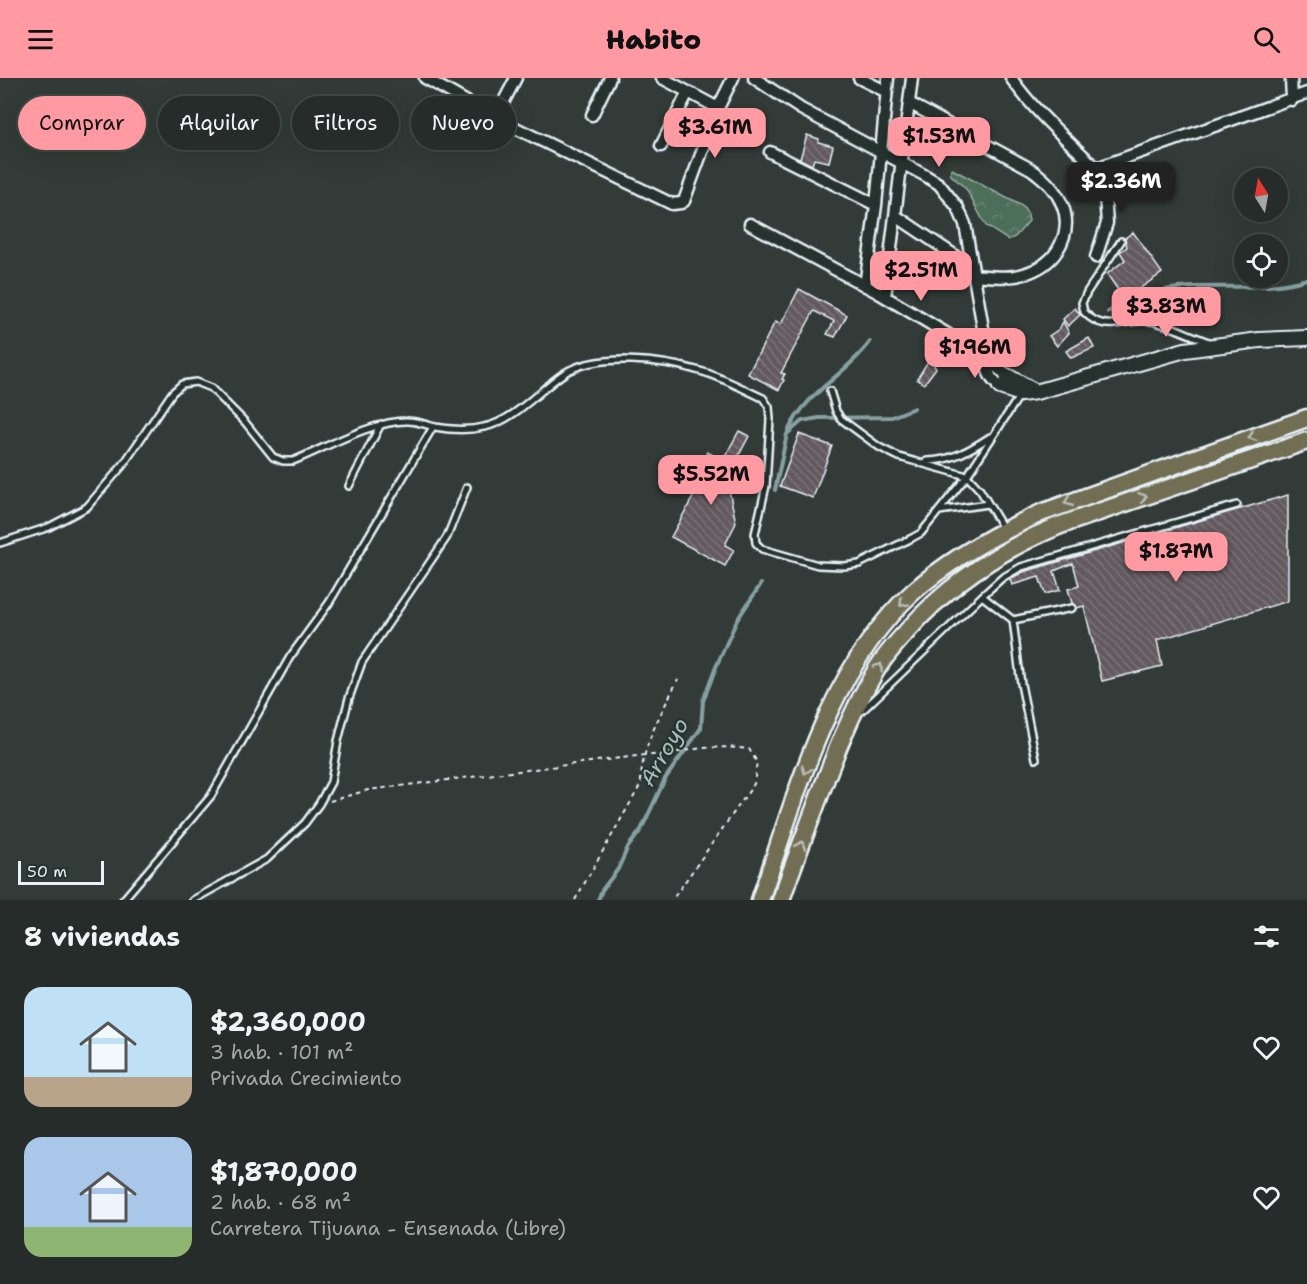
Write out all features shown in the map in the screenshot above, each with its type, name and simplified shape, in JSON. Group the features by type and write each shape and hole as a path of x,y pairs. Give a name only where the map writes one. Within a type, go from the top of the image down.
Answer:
{"highway":[{"path":"760,900 836,695 888,618 913,592 970,549 1003,530 1087,495 1307,418"},
{"path":"781,900 837,746 848,724 876,671 893,646 941,596 970,572 1001,553 1058,526 1307,441"}],"street":[{"path":"425,78 456,96"},
{"path":"507,96 516,78"},
{"path":"592,115 610,78"},
{"path":"662,78 718,108"},
{"path":"516,128 672,204 681,203 684,201 718,108 733,78"},
{"path":"754,78 801,109 939,184 950,195 965,224 988,357 1003,381 1027,391 1158,356 1216,345 1307,338"},
{"path":"860,78 887,92"},
{"path":"865,286 872,203 881,152 888,78"},
{"path":"881,294 896,216 912,78"},
{"path":"1011,78 1046,119 1093,165 1099,167 1307,93"},
{"path":"1291,78 1292,100"},
{"path":"661,146 688,92"},
{"path":"909,103 1031,169 1046,181 1059,197 1065,213 1067,228 1058,249 1043,265 1026,274 973,275"},
{"path":"770,152 872,203"},
{"path":"1096,257 1107,223 1106,196 1099,167"},
{"path":"896,216 954,255"},
{"path":"750,224 881,294 949,335"}],"lane":[{"path":"1121,241 1087,292 1082,303 1084,312 1097,322 1106,325 1156,322 1216,345"},
{"path":"0,543 49,527 87,507 123,465 172,393 182,384 196,382 211,387 245,422 273,456 283,461 293,461 381,424 411,421 463,431 487,427 508,417 565,373 582,364 615,360 663,363 701,371 763,398 767,402 770,419 766,486 755,534 756,543 762,549 818,565 859,564 921,532 967,476 991,436 1027,391"},
{"path":"830,391 841,419 879,447 899,457 967,476 980,490 1003,530"},
{"path":"349,486 381,424"},
{"path":"123,900 211,796 290,657 329,603 433,427"},
{"path":"920,461 953,458 969,451 991,436"},
{"path":"193,900 267,859 305,824 319,804 331,782 349,698 362,662 447,537 467,487"},
{"path":"939,511 988,504"},
{"path":"848,724 982,596 1002,578 1021,567 1237,505"},
{"path":"982,596 1013,620 1021,684 1036,759"},
{"path":"1013,620 1071,608"}],"path":[{"path":"575,900 641,784 640,768 678,679"},
{"path":"319,804 368,790 645,755 665,755 701,748 749,749 757,762 754,784 672,900"}],"green space":[{"path":"952,169 1022,206 1028,214 1029,221 1015,237 1008,240 986,226 966,189 950,174"}],"building":[{"path":"807,135 819,139 818,142 833,146 829,162 814,159 812,165 800,159"},
{"path":"1133,232 1162,273 1120,302 1114,293 1118,290 1107,274 1125,260 1120,252 1127,247 1125,238"},
{"path":"799,289 847,315 835,337 827,334 834,321 814,311 781,373 785,374 779,390 748,374 775,322 781,324"},
{"path":"1075,308 1080,315 1068,326 1063,319"},
{"path":"1063,322 1069,333 1057,346 1049,336 1059,329"},
{"path":"1089,338 1094,348 1071,358 1066,351"},
{"path":"933,353 939,357 934,366 936,368 924,384 917,379"},
{"path":"739,431 749,436 729,474 732,476 728,485 736,523 725,545 734,550 725,566 671,537 694,495 686,491 707,452 723,460"},
{"path":"799,434 832,446 813,498 780,486"},
{"path":"1288,495 1288,601 1157,640 1162,666 1102,681 1084,606 1077,608 1072,603 1068,589 1079,586 1073,563 1054,571 1060,590 1045,594 1039,577 1012,585 1010,579 1023,572"}],"waterway":[{"name":"Arroyo","path":"1108,312 1142,296 1169,289 1275,285 1307,279"},
{"path":"788,431 796,417 816,394 870,342"},
{"name":"Arroyo","path":"775,490 787,434 802,421 819,418 892,417 914,408"},
{"name":"Arroyo","path":"598,900 602,890 618,869 628,847 641,830 665,779 701,728 703,701 716,667 737,620 761,584"}]}
